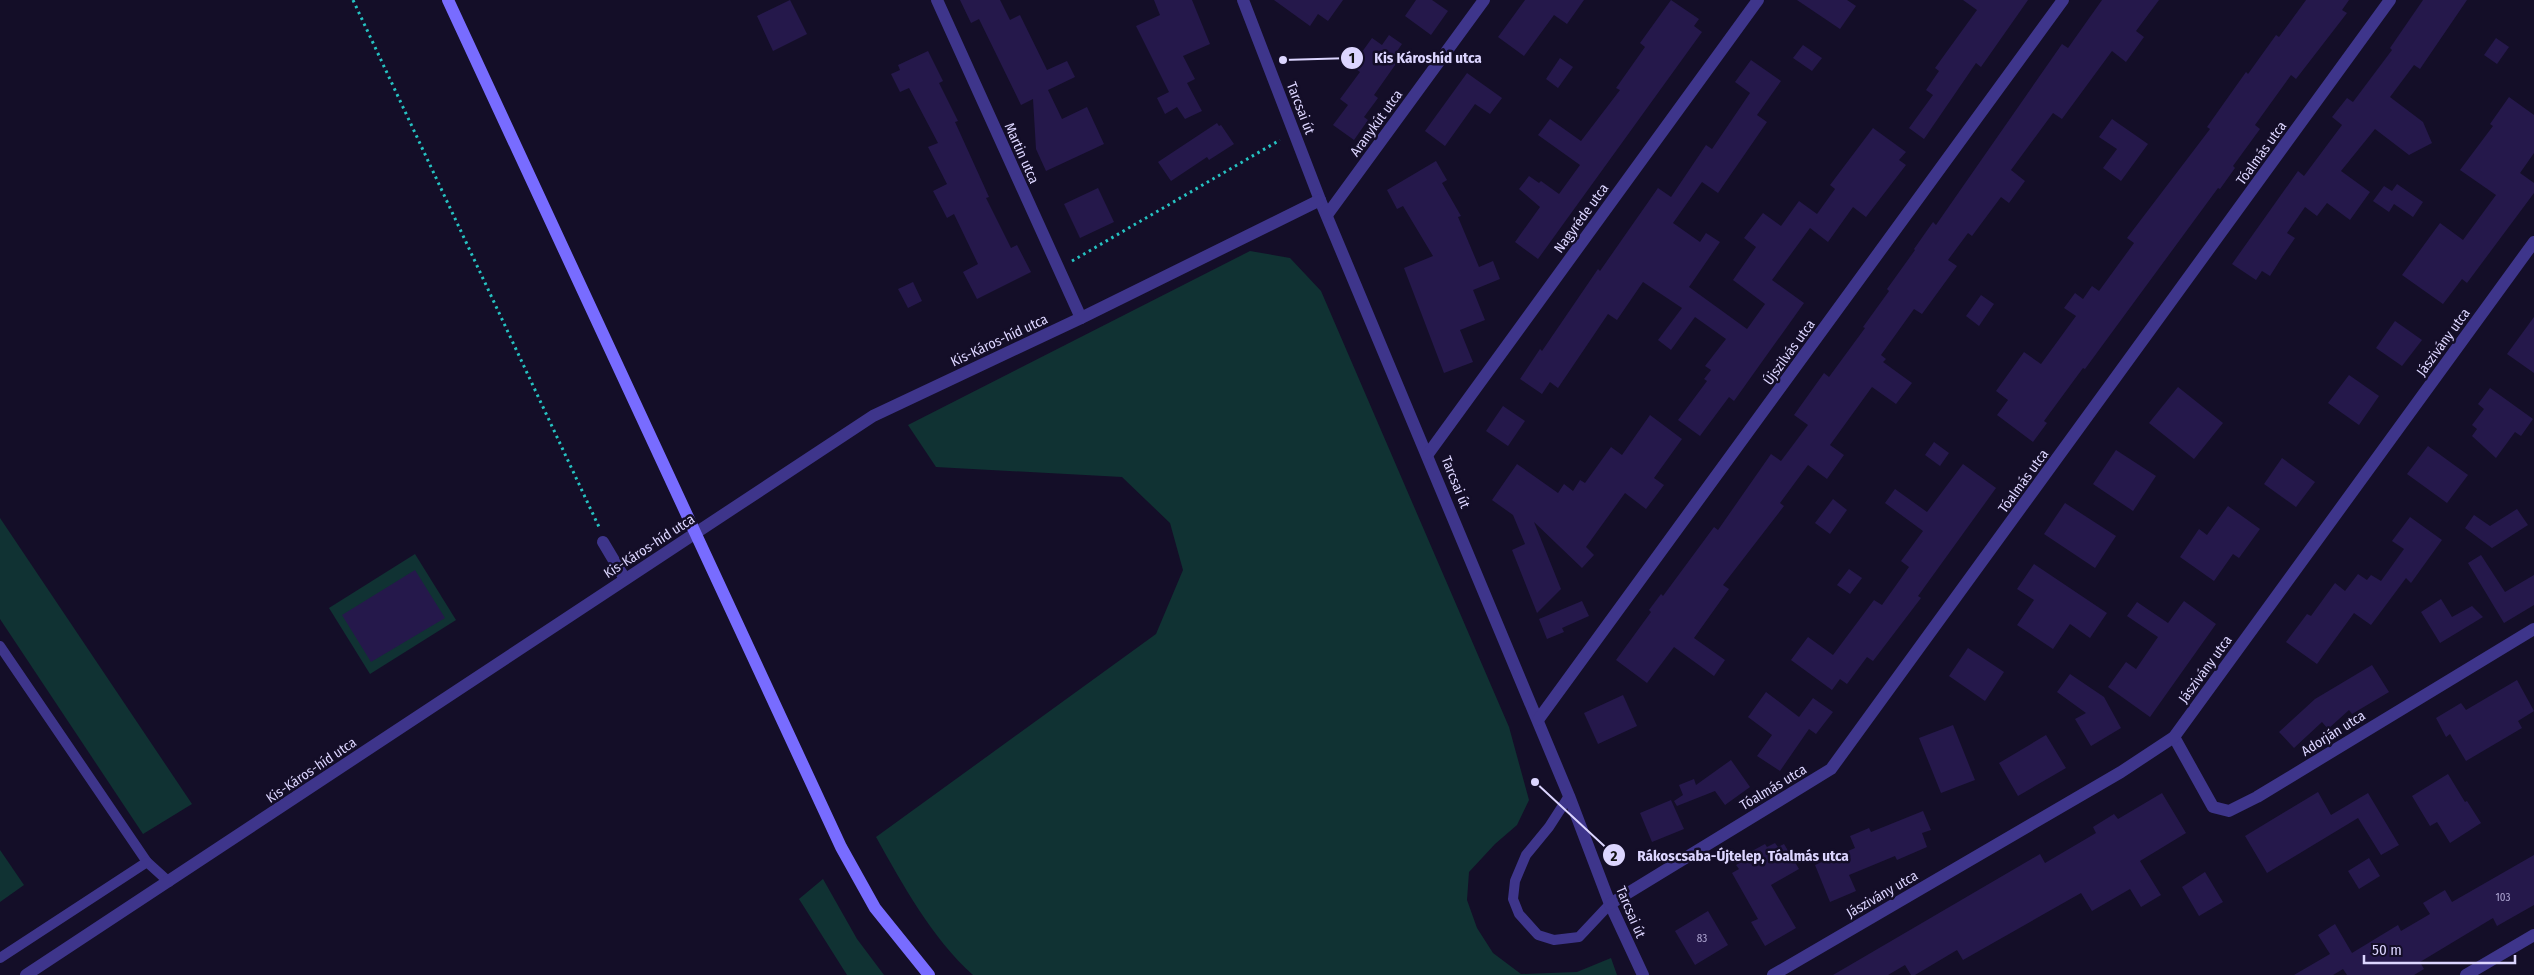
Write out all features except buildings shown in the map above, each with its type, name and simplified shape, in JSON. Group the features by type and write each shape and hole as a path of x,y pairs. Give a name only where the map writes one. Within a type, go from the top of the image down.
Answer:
{"main road":[{"path":"448,0 841,847 875,908 929,975"}],"street":[{"name":"Martin utca","path":"937,0 1080,318"},
{"name":"Tarcsai út","path":"1243,0 1320,200 1538,720 1610,904 1642,975"},
{"name":"Aranykút utca","path":"1327,216 1484,0"},
{"name":"Nagyréde utca","path":"1428,454 1758,0"},
{"name":"Újszilvás utca","path":"1538,720 2062,0"},
{"name":"Tóalmás utca","path":"1610,904 1831,770 2390,0"},
{"name":"Kis-Káros-híd utca","path":"26,975 872,416 1080,318 1320,200"},
{"name":"Jászivány utca","path":"1773,975 2121,772 2174,737 2534,242"},
{"path":"603,542 625,579"},
{"name":"Adorján utca","path":"2174,737 2213,807 2229,811 2256,797 2534,629"},
{"path":"2466,975 2534,935"}],"lane":[{"path":"0,646 148,862 169,882"},
{"path":"1569,796 1549,827 1526,855 1515,881 1513,899 1519,914 1538,935 1554,940 1579,937 1610,904"},
{"path":"0,958 148,862"}],"path":[{"path":"353,0 598,521 603,542"},
{"path":"1058,269 1294,132"}],"green space":[{"path":"1250,251 1290,258 1321,291 1509,727 1529,800 1517,825 1495,844 1469,872 1467,900 1477,928 1493,953 1521,974 1577,972 1611,958 1617,975 973,975 944,944 919,910 876,837 1156,634 1183,570 1170,523 1122,477 936,467 908,425"},
{"path":"0,518 192,804 143,834 0,619"},
{"path":"415,554 456,620 370,674 329,608"},
{"path":"0,850 24,885 0,902"},
{"path":"823,879 857,939 884,975 847,975 799,899"}],"place":[{"name":"Kis Károshíd utca","path":"1283,60"},
{"name":"Rákoscsaba-Újtelep, Tóalmás utca","path":"1535,782"}]}
